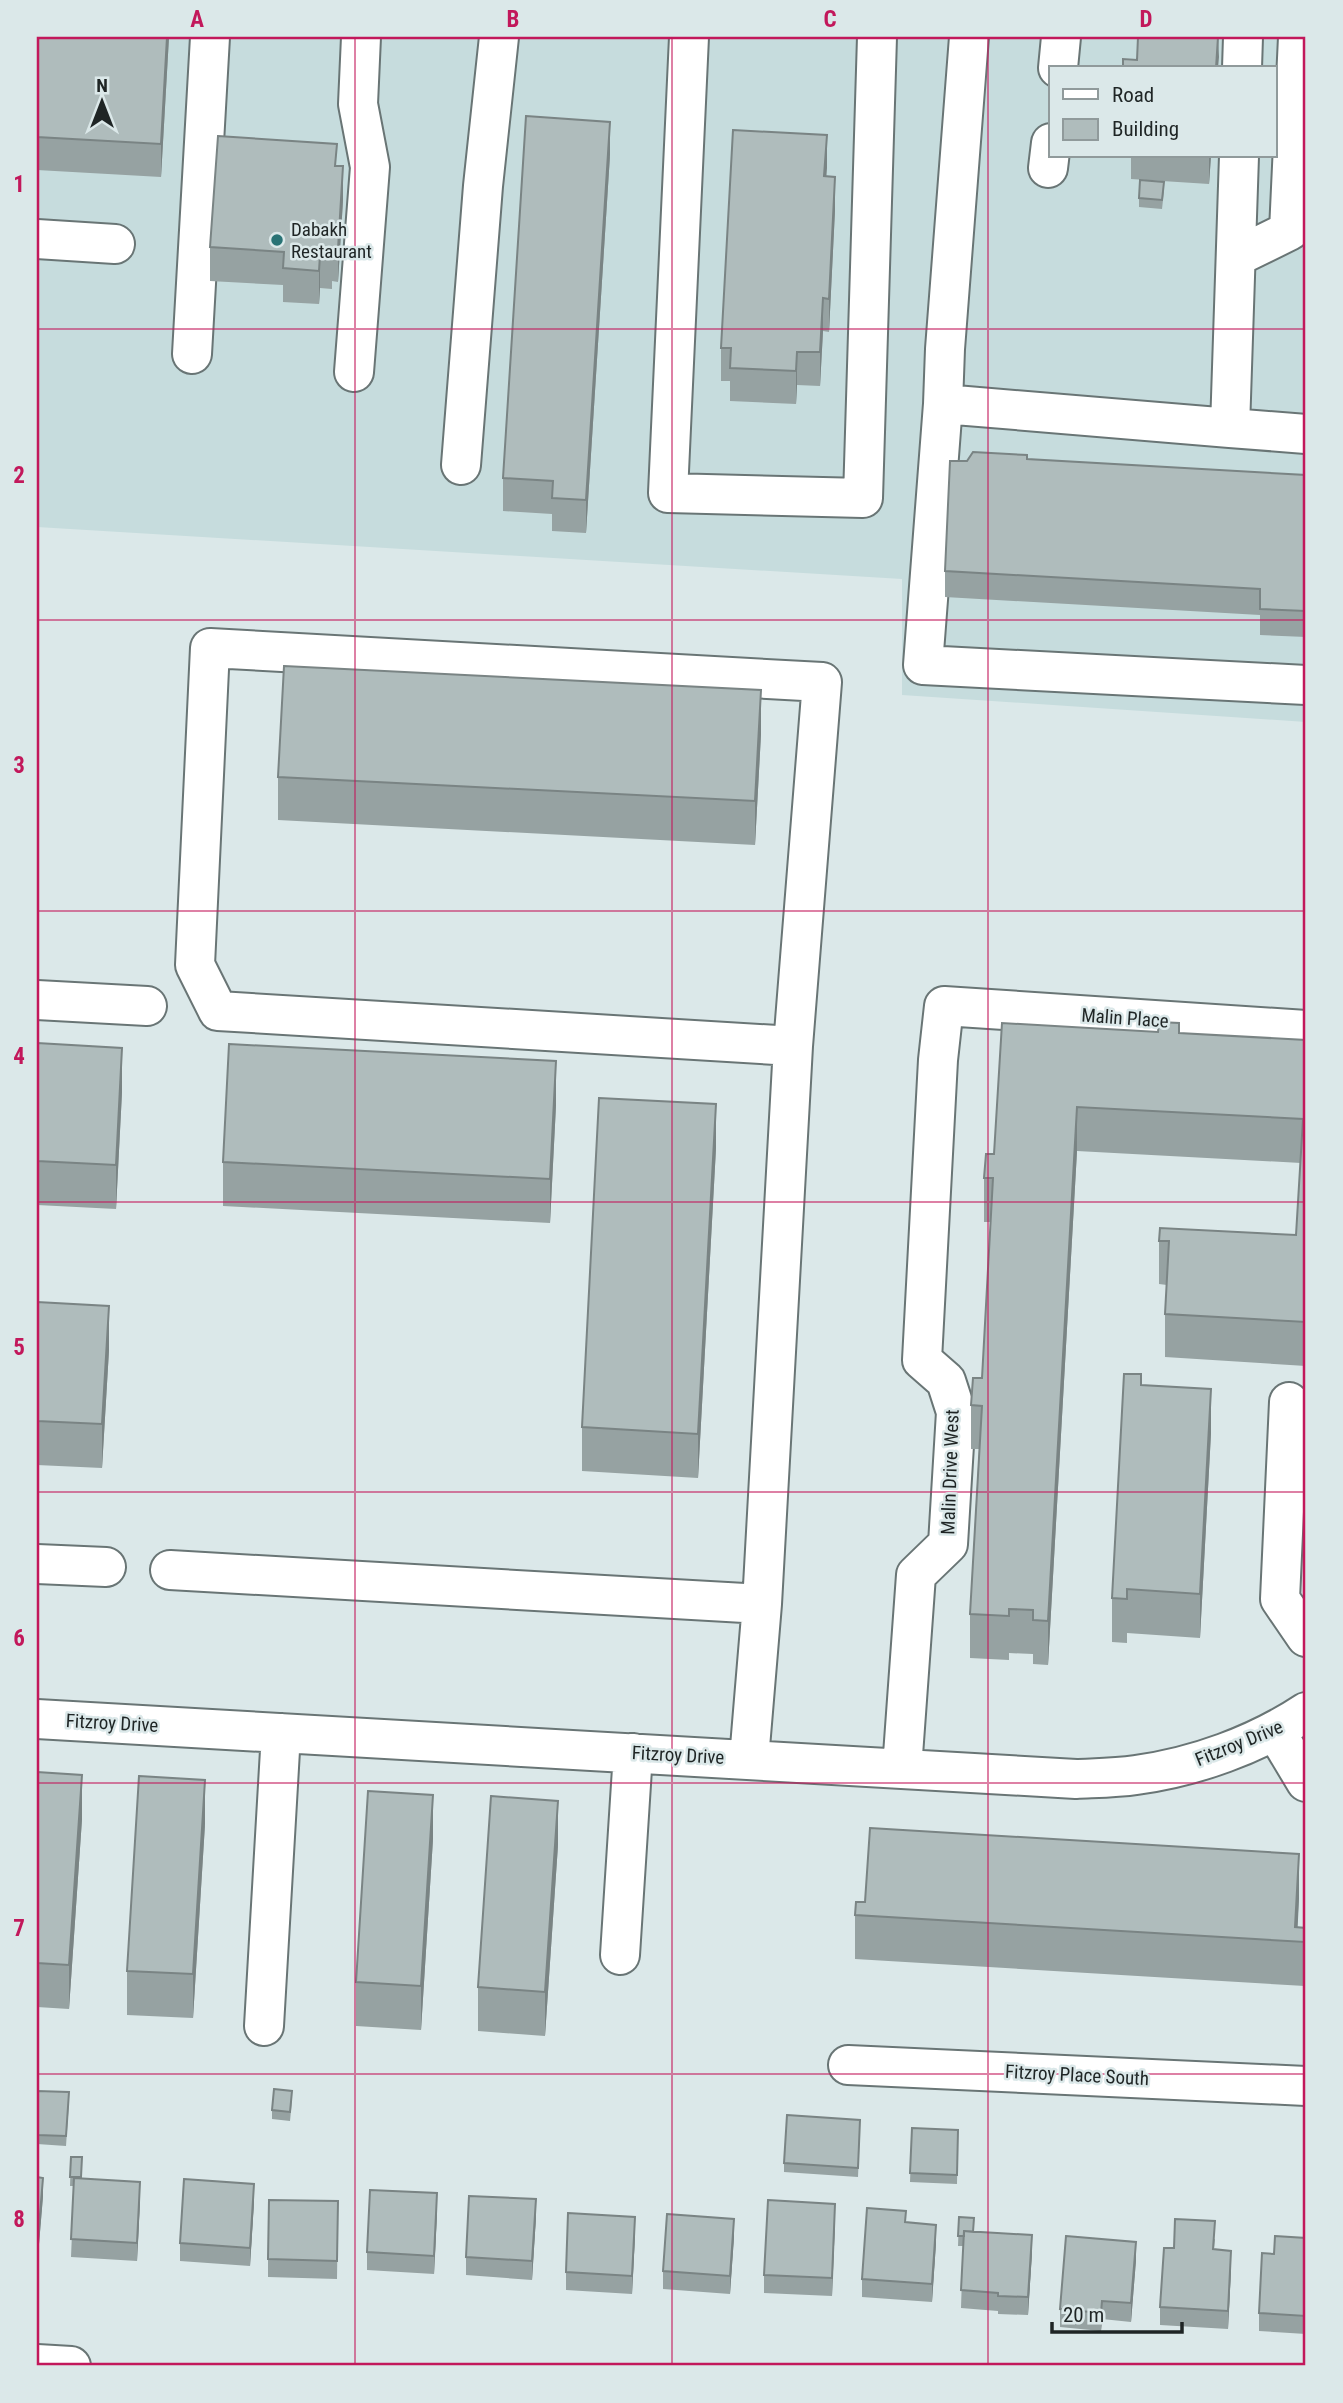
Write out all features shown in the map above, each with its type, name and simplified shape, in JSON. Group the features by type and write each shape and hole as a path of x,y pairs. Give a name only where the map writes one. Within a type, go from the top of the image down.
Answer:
{"street":[{"path":"192,354 210,37"},
{"path":"354,372 370,167 358,104 361,37"},
{"path":"461,465 483,186 499,37"},
{"path":"690,37 668,493 863,498 877,37"},
{"path":"969,37 923,665 1306,685"},
{"path":"1058,66 1061,37"},
{"path":"1242,66 1243,37"},
{"path":"1236,257 1289,231 1298,37"},
{"path":"1230,428 1239,158"},
{"path":"37,239 115,244"},
{"path":"943,404 1306,434"},
{"path":"749,1759 762,1604 793,1046 821,681 210,648 195,964 218,1011 793,1046"},
{"path":"37,1000 147,1006"},
{"name":"Malin Place","path":"944,1006 1306,1031"},
{"name":"Malin Drive West","path":"902,1769 915,1575 948,1544 955,1438 956,1412 946,1381 922,1360 937,1074 944,1006"},
{"path":"1289,1402 1280,1599 1306,1637"},
{"path":"37,1564 106,1567"},
{"path":"170,1570 762,1604"},
{"name":"Fitzroy Drive","path":"37,1719 1076,1779 1136,1775 1202,1761 1291,1722"},
{"path":"1291,1722 1306,1782"},
{"path":"264,2025 281,1733"},
{"path":"620,1955 633,1753"},
{"name":"Fitzroy Place South","path":"848,2065 1306,2086"},
{"path":"37,2364 71,2366"}],"shaded area":[{"path":"37,37 1306,37 1306,722 902,695 902,579 37,527"}],"building":[{"path":"37,37 167,37 161,144 37,137"},
{"path":"1138,37 1218,37 1216,66 1123,66 1123,59 1137,60"},
{"path":"526,116 610,122 586,500 552,498 553,481 503,478"},
{"path":"733,130 827,135 824,176 835,177 829,299 823,298 820,352 797,352 796,371 730,368 731,348 721,348"},
{"name":"Dabakh Restaurant","path":"218,136 337,144 335,166 343,166 338,249 332,248 332,255 320,255 319,271 283,268 284,252 210,247"},
{"path":"1140,180 1164,182 1162,200 1139,198"},
{"path":"973,452 1027,455 1027,459 1306,475 1306,611 1260,609 1260,589 945,571 950,461 967,461"},
{"path":"284,666 761,690 755,801 278,777"},
{"path":"1159,1022 1179,1023 1179,1033 1306,1040 1306,1322 1165,1314 1169,1241 1159,1241 1160,1228 1296,1235 1303,1119 1077,1107 1048,1621 1033,1620 1033,1610 1009,1609 1009,1616 970,1614 982,1406 971,1405 973,1378 982,1378 993,1178 984,1178 986,1154 994,1154 1002,1023 1158,1032"},
{"path":"37,1043 122,1048 116,1165 37,1161"},
{"path":"229,1044 556,1061 550,1179 223,1162"},
{"path":"599,1098 716,1104 698,1434 582,1427"},
{"path":"37,1302 109,1306 102,1424 37,1421"},
{"path":"1124,1374 1141,1374 1141,1385 1211,1389 1200,1594 1127,1589 1127,1599 1112,1598"},
{"path":"37,1772 82,1775 69,1965 37,1963"},
{"path":"139,1776 205,1780 193,1974 127,1971"},
{"path":"368,1791 433,1795 421,1986 356,1982"},
{"path":"491,1796 558,1801 545,1992 478,1987"},
{"path":"870,1828 1299,1854 1295,1927 1306,1928 1305,1942 855,1915 856,1902 865,1902"},
{"path":"274,2089 292,2091 290,2112 272,2110"},
{"path":"37,2091 69,2092 66,2136 37,2135"},
{"path":"787,2115 860,2120 858,2168 784,2163"},
{"path":"912,2128 958,2130 957,2175 910,2173"},
{"path":"71,2157 82,2157 81,2177 70,2177"},
{"path":"37,2177 43,2178 38,2238 37,2238"},
{"path":"74,2178 140,2182 137,2243 71,2239"},
{"path":"184,2179 254,2184 250,2248 180,2243"},
{"path":"370,2190 437,2193 434,2256 367,2252"},
{"path":"469,2196 536,2199 532,2261 466,2257"},
{"path":"269,2200 338,2201 337,2261 268,2259"},
{"path":"768,2200 835,2204 832,2278 764,2275"},
{"path":"867,2208 906,2211 905,2222 936,2225 932,2284 862,2279"},
{"path":"568,2213 635,2217 632,2276 566,2272"},
{"path":"667,2214 734,2219 730,2276 663,2271"},
{"path":"959,2217 974,2218 973,2232 964,2231 964,2236 958,2236"},
{"path":"1175,2219 1215,2221 1213,2249 1231,2251 1228,2311 1160,2307 1164,2248 1174,2248"},
{"path":"964,2231 1032,2235 1028,2297 998,2296 998,2293 961,2290"},
{"path":"1066,2236 1136,2242 1131,2303 1102,2301 1101,2313 1060,2309"},
{"path":"1275,2236 1306,2238 1306,2316 1259,2313 1262,2253 1274,2254"}],"place":[{"name":"Dabakh Restaurant","path":"277,240"}]}
